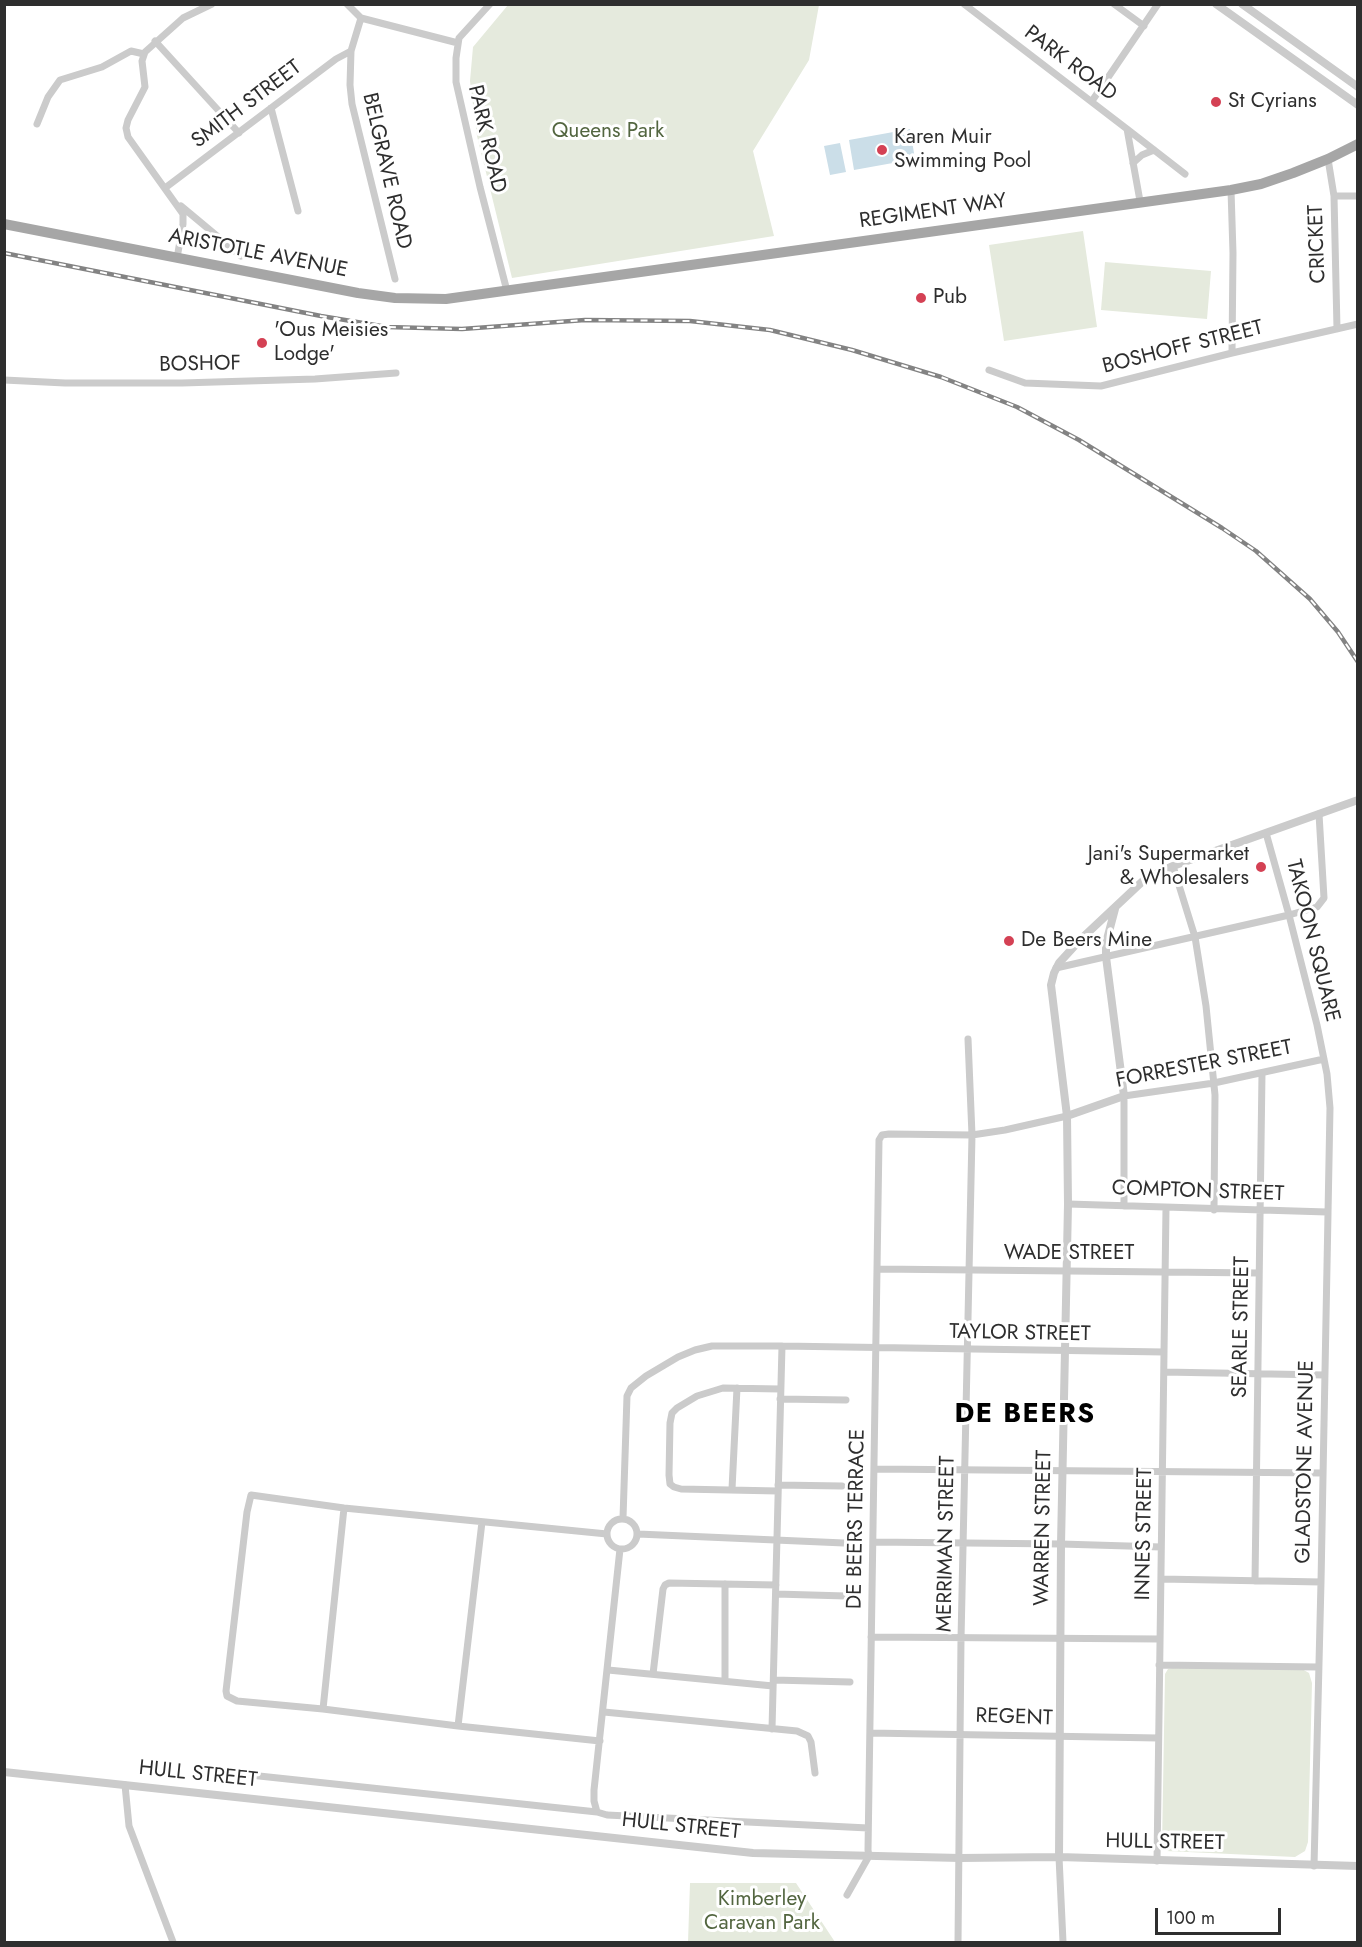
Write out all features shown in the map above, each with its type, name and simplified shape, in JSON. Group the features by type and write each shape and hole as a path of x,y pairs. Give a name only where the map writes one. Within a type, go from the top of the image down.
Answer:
{"main road":[{"name":"REGIMENT WAY","path":"507,291 1232,190 1281,177 1328,159 1358,144"},
{"name":"ARISTOTLE AVENUE","path":"4,224 358,293 395,298 446,299 507,291"}],"street":[{"path":"347,4 361,18 458,43 462,34 490,4"},
{"name":"PARK ROAD","path":"964,4 1185,174"},
{"path":"1114,4 1144,26"},
{"path":"1092,101 1158,4"},
{"path":"1216,4 1358,105"},
{"path":"1242,4 1358,87"},
{"path":"206,5 183,18 155,41 144,54 142,61 144,87 128,120 126,132 177,203 241,256"},
{"name":"BELGRAVE ROAD","path":"361,18 351,51 352,104 394,279"},
{"path":"155,41 239,133"},
{"name":"PARK ROAD","path":"458,43 456,87 507,291"},
{"path":"37,124 48,97 60,80 102,67 131,51 144,54"},
{"name":"SMITH STREET","path":"165,188 336,59 351,51"},
{"path":"271,108 298,211"},
{"name":"PARK ROAD","path":"1127,129 1140,201"},
{"path":"1134,163 1142,155 1154,150"},
{"name":"CRICKET","path":"1328,159 1334,196 1337,329"},
{"path":"1232,190 1232,352"},
{"path":"1334,196 1358,196"},
{"path":"177,203 184,218 177,258"},
{"name":"BOSHOFF STREET","path":"989,370 1025,383 1093,387 1109,385 1232,352 1355,326"},
{"name":"BOSHOF","path":"4,380 65,383 182,383 315,379 396,373"},
{"path":"1056,968 1080,940 1145,879 1173,866 1358,800"},
{"path":"1056,968 1317,907 1324,898 1319,814"},
{"name":"TAKOON SQUARE","path":"1266,833 1289,915 1324,1059"},
{"path":"1173,866 1195,937 1206,1006 1214,1083 1214,1210"},
{"path":"1116,905 1106,943 1106,957 1124,1096 1124,1206"},
{"name":"WARREN STREET","path":"1056,968 1051,985 1067,1116 1068,1204 1062,1470 1059,1857"},
{"name":"MERRIMAN STREET","path":"958,1942 961,1639 972,1135 968,1039"},
{"name":"FORRESTER STREET","path":"880,1137 889,1134 972,1135 1005,1130 1067,1116 1124,1096 1214,1083 1324,1059"},
{"name":"GLADSTONE AVENUE","path":"1314,1866 1330,1108 1324,1059"},
{"name":"SEARLE STREET","path":"1254,1581 1262,1073"},
{"name":"DE BEERS TERRACE","path":"869,1856 880,1137"},
{"name":"COMPTON STREET","path":"1068,1204 1327,1212"},
{"name":"INNES STREET","path":"1157,1861 1166,1208"},
{"name":"WADE STREET","path":"878,1269 1165,1270 1259,1273"},
{"name":"TAYLOR STREET","path":"623,1518 627,1396 637,1381 678,1357 695,1350 712,1346 782,1346 1164,1352"},
{"path":"772,1729 782,1346"},
{"path":"1164,1372 1324,1375"},
{"path":"780,1389 723,1388 697,1396 677,1408 672,1413 670,1423 670,1484 681,1489 842,1486"},
{"path":"732,1489 737,1388"},
{"path":"780,1399 846,1400"},
{"path":"874,1469 1323,1473"},
{"path":"600,1741 458,1726 322,1708 237,1701 227,1696 226,1691 247,1512 251,1495 344,1508 607,1534"},
{"path":"322,1708 344,1508"},
{"path":"623,1518 632,1522 638,1534 630,1547 621,1549 612,1545 607,1534 611,1524 623,1518"},
{"path":"458,1726 483,1522"},
{"path":"638,1534 844,1543"},
{"path":"873,1542 1161,1547"},
{"name":"HULL STREET","path":"621,1549 594,1790 597,1812 607,1815 868,1828"},
{"path":"1161,1579 1321,1582"},
{"path":"653,1674 663,1587 669,1583 725,1584 846,1596"},
{"path":"725,1584 725,1682"},
{"path":"871,1637 1160,1640"},
{"path":"1159,1665 1318,1666"},
{"path":"608,1670 725,1682 850,1682"},
{"path":"604,1712 797,1731 808,1736 813,1748 815,1773"},
{"name":"REGENT","path":"870,1733 1158,1738"},
{"name":"HULL STREET","path":"4,1772 753,1853 960,1858 1059,1857 1358,1866"},
{"path":"231,1773 597,1812"},
{"path":"125,1785 129,1826 172,1942"},
{"path":"847,1895 869,1856"},
{"path":"1059,1857 1063,1942"}],"green space":[{"name":"Queens Park","path":"508,5 819,5 809,60 753,151 774,236 512,278 477,136 470,81 473,47"},
{"path":"1083,231 1097,327 1004,341 989,245"},
{"path":"1105,262 1211,271 1207,319 1101,310"},
{"path":"1168,1669 1302,1669 1309,1673 1312,1683 1308,1842 1305,1851 1295,1857 1166,1851 1164,1849 1162,1846 1165,1674"},
{"name":"Kimberley Caravan Park","path":"690,1883 796,1883 835,1942 688,1942"}],"water":[{"name":"Karen Muir Swimming Pool","path":"910,129 915,159 854,170 849,140"},
{"path":"840,143 846,172 830,175 824,146"}],"railway":[{"path":"4,253 387,327 462,329 585,320 690,321 770,330 852,350 941,377 1017,407 1079,440 1222,528 1256,551 1310,599 1338,632 1358,662"}],"place":[{"name":"St Cyrians","path":"1216,102"},
{"name":"Karen Muir Swimming Pool","path":"882,150"},
{"name":"Pub","path":"921,298"},
{"name":"'Ous Meisies Lodge'","path":"262,343"},
{"name":"Jani's Supermarket & Wholesalers","path":"1261,867"},
{"name":"De Beers Mine","path":"1009,941"}],"district":[{"name":"DE BEERS","path":"1025,1415"}]}
